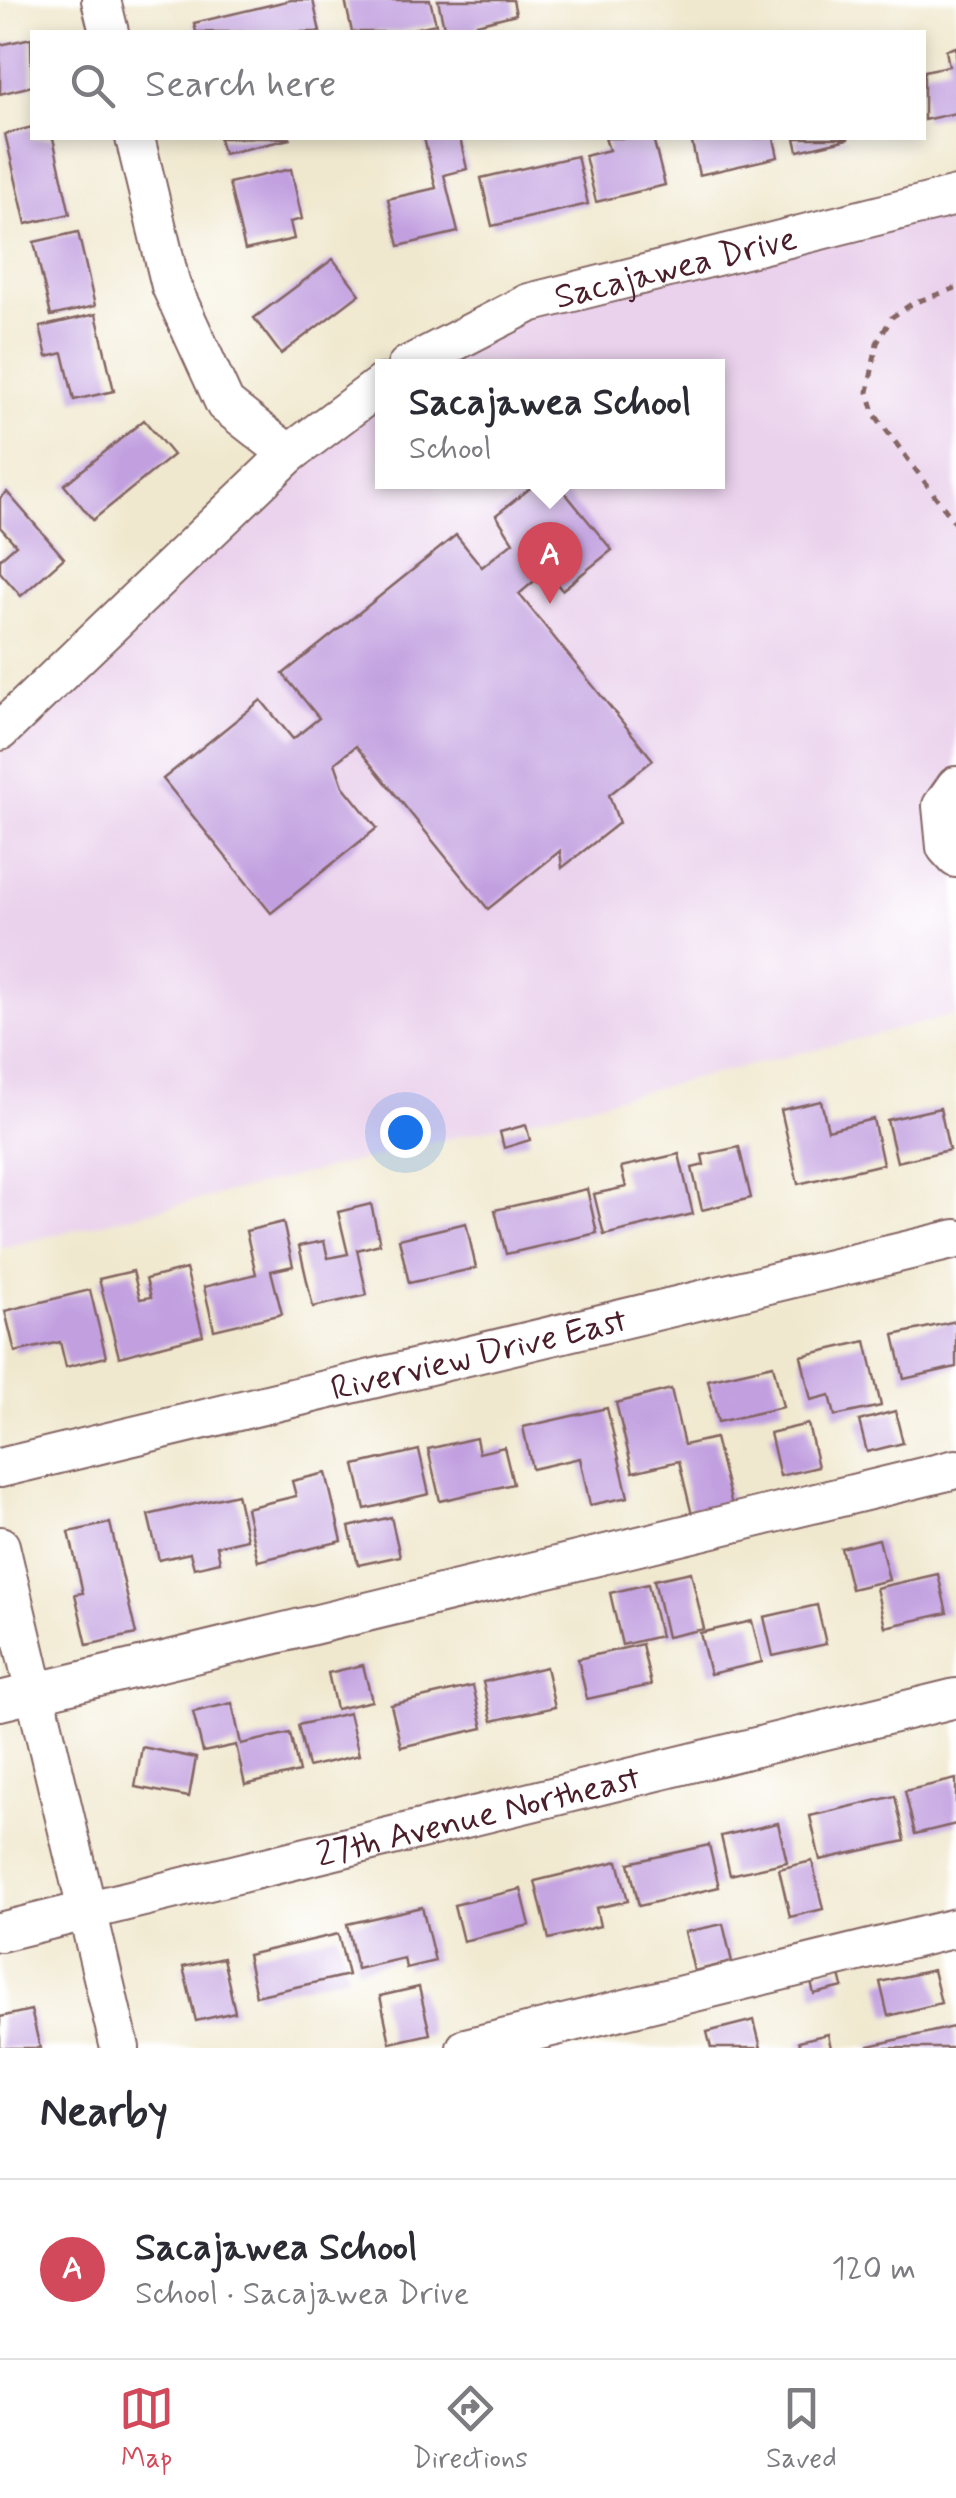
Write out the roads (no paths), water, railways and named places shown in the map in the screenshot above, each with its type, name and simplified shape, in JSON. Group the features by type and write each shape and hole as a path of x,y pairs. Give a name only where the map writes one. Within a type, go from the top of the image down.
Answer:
{"street":[{"path":"101,0 108,30"},
{"path":"135,140 171,286 225,404 290,454"},
{"name":"Sacajawea Drive","path":"421,359 529,303 956,196"},
{"path":"0,731 290,454 375,389"},
{"path":"956,786 942,806 946,847 956,858"},
{"name":"Riverview Drive East","path":"0,1468 956,1239"},
{"path":"18,1696 956,1469"},
{"path":"0,1546 18,1696 87,1911 120,2048"},
{"name":"27th Avenue Northeast","path":"0,1932 956,1698"},
{"path":"466,2048 956,1928"}],"place":[{"name":"Sacajawea School","path":"550,604"}]}
